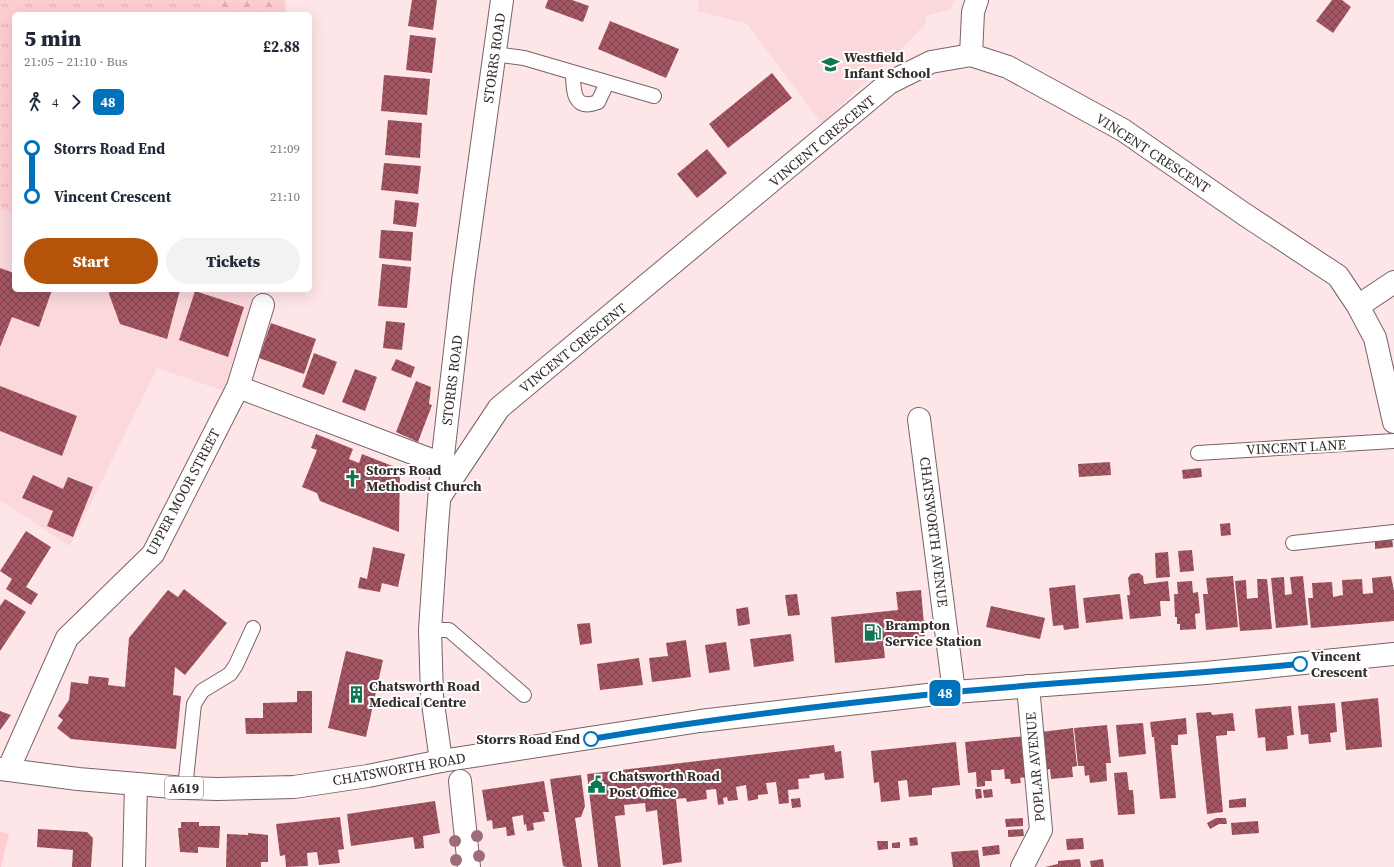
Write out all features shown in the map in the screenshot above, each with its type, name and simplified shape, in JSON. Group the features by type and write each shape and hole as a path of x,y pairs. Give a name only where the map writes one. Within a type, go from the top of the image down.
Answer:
{"main road":[{"name":"STORRS ROAD","path":"441,761 432,696 430,630 441,495 442,464 463,281 502,0"},
{"path":"971,55 973,12 977,0"},
{"name":"VINCENT CRESCENT","path":"441,495 499,408 889,84 931,62 971,55 1008,67 1123,130 1244,214 1338,276 1358,306 1375,338 1394,422"},
{"path":"1358,306 1394,282"},
{"name":"UPPER MOOR STREET","path":"4,770 67,638 153,554 238,387 263,305"},
{"path":"238,387 442,464"},
{"name":"CHATSWORTH AVENUE","path":"919,419 954,692"},
{"name":"CHATSWORTH ROAD","path":"4,770 78,779 185,788 218,789 294,786 381,774 441,761 700,721 954,692 1206,673 1394,654"},
{"name":"POPLAR AVENUE","path":"1022,867 1041,830 1028,686"},
{"path":"460,781 469,867"},
{"path":"134,867 136,784"}],"lane":[{"path":"494,54 524,58 654,96"},
{"path":"573,73 575,96 579,102 585,104 591,105 598,102 607,83"},
{"name":"VINCENT LANE","path":"1198,453 1394,441"},
{"path":"1293,543 1394,532"},
{"path":"185,788 194,704 196,698 202,691 230,674 236,665 253,628"},
{"path":"430,630 448,630 524,695"}],"shaded area":[{"path":"0,0 210,0 210,6 224,12 12,12 12,292 254,292 224,391 157,368 70,546 0,500"},
{"name":"Westfield Infant School","path":"699,0 954,0 951,9 926,16 926,23 899,52 870,77 822,124 746,23 697,11"}],"green space":[{"path":"0,0 210,0 210,6 224,12 12,12 12,212 0,209"},
{"path":"210,0 285,0 286,12 224,12 210,6"},
{"path":"0,831 9,834 1,867 0,867"}],"building":[{"path":"412,0 437,0 433,30 408,26"},
{"path":"548,0 572,0 589,6 583,22 545,8"},
{"path":"1332,0 1342,0 1351,7 1333,33 1316,21"},
{"path":"610,21 679,49 666,78 598,49"},
{"path":"410,35 436,38 432,73 406,70"},
{"path":"772,73 792,98 728,148 709,124"},
{"path":"384,75 430,79 427,115 381,111"},
{"path":"388,120 422,123 420,158 385,155"},
{"path":"707,149 727,173 697,198 677,174"},
{"path":"384,163 421,166 418,194 381,190"},
{"path":"395,200 419,203 416,227 393,224"},
{"path":"381,230 413,232 411,261 379,258"},
{"path":"382,264 411,267 407,308 378,306"},
{"path":"0,268 12,272 12,292 51,292 39,327 12,317 0,347"},
{"path":"110,292 179,292 167,339 120,324"},
{"path":"195,292 244,307 228,357 179,340"},
{"path":"386,321 405,323 402,350 383,348"},
{"path":"271,323 316,339 304,374 259,358"},
{"path":"314,353 337,362 324,395 302,387"},
{"path":"396,359 415,367 411,378 391,370"},
{"path":"355,369 377,377 365,411 342,402"},
{"path":"416,381 431,387 429,404 432,405 418,442 396,432"},
{"path":"0,386 77,416 62,456 0,431"},
{"name":"Storrs Road Methodist Church","path":"316,434 353,449 349,459 359,463 362,454 400,469 399,532 320,501 317,493 302,487 317,450 311,448"},
{"path":"1110,462 1111,475 1079,477 1078,464"},
{"path":"1201,468 1202,477 1183,479 1182,470"},
{"path":"33,475 63,489 68,477 93,487 73,537 47,526 53,511 22,498"},
{"path":"1230,523 1231,535 1221,536 1220,524"},
{"path":"26,531 51,547 26,587 38,594 31,605 6,589 12,579 0,571"},
{"path":"1392,538 1393,547 1375,549 1375,540"},
{"path":"373,547 405,554 398,587 382,583 380,592 358,588 360,577 367,579"},
{"path":"1192,550 1194,571 1180,572 1178,551"},
{"path":"1168,552 1170,577 1156,578 1155,553"},
{"path":"1139,573 1143,576 1144,584 1168,581 1170,601 1160,601 1161,616 1130,619 1127,595 1130,595 1128,578 1131,574"},
{"path":"1233,576 1238,627 1206,630 1203,594 1208,594 1206,578"},
{"path":"1303,576 1308,625 1276,628 1271,578 1284,577 1285,595 1292,594 1290,577"},
{"path":"1391,576 1394,591 1394,621 1311,628 1308,598 1313,598 1312,583 1332,582 1333,597 1343,595 1342,580 1362,579 1363,594 1373,593 1372,578"},
{"path":"1257,579 1267,579 1272,629 1240,631 1235,581 1246,580 1247,599 1258,598"},
{"path":"1192,581 1193,593 1198,592 1200,613 1195,614 1196,629 1180,630 1180,624 1177,624 1177,617 1175,617 1174,594 1178,594 1177,582"},
{"path":"1075,585 1079,628 1064,630 1063,625 1053,626 1049,588"},
{"path":"184,589 227,623 185,675 175,667 173,695 181,696 176,749 71,739 57,728 63,720 58,716 69,700 71,682 88,684 89,676 109,678 108,685 125,687 129,638 168,590 178,597"},
{"path":"921,590 925,636 883,640 885,658 835,663 831,617 898,610 896,592"},
{"path":"797,594 800,615 788,616 785,595"},
{"path":"1120,594 1123,619 1086,623 1083,598"},
{"path":"5,599 26,612 0,651 0,606"},
{"path":"991,606 1045,618 1040,639 986,627"},
{"path":"748,607 750,624 738,626 736,609"},
{"path":"590,623 592,643 580,645 577,624"},
{"path":"791,634 794,661 754,667 750,639"},
{"path":"686,640 691,677 652,682 649,658 668,656 666,643"},
{"path":"726,642 730,670 709,673 705,645"},
{"name":"Chatsworth Road Medical Centre","path":"346,651 383,660 366,737 328,728"},
{"path":"639,658 643,685 600,690 597,664"},
{"path":"297,691 312,691 312,733 246,734 245,718 263,718 263,703 297,702"},
{"path":"1378,698 1382,747 1346,750 1341,702"},
{"path":"1335,703 1337,732 1330,733 1331,742 1309,744 1308,734 1301,735 1298,706"},
{"path":"1291,706 1294,735 1287,736 1288,749 1266,751 1265,737 1258,738 1255,709"},
{"path":"0,711 11,715 0,730"},
{"path":"1211,712 1212,715 1233,713 1235,731 1227,731 1227,735 1216,736 1223,812 1207,814 1196,713"},
{"path":"1186,718 1187,734 1178,735 1178,745 1171,745 1176,798 1160,799 1154,737 1152,737 1150,722"},
{"path":"1143,723 1146,754 1119,757 1116,725"},
{"path":"1107,725 1111,763 1106,763 1107,781 1090,783 1089,775 1085,776 1084,766 1078,766 1074,728"},
{"path":"1073,728 1077,766 1072,767 1073,777 1051,779 1050,769 1045,770 1041,732"},
{"path":"1026,736 1026,777 1020,778 1021,783 1011,784 1010,779 1005,779 1004,769 991,770 992,781 985,781 985,786 977,787 976,772 968,773 965,742"},
{"path":"956,742 960,785 932,788 932,795 909,797 907,780 898,781 900,800 881,802 879,782 874,783 871,751"},
{"path":"834,745 835,752 841,751 844,778 825,780 824,773 809,775 810,778 798,779 799,789 788,790 789,803 779,804 776,782 766,783 768,794 758,795 758,799 748,801 746,785 736,787 738,800 728,801 727,797 723,798 724,804 718,805 716,789 706,790 707,799 687,802 686,798 676,799 682,862 663,865 657,810 646,812 645,803 624,805 625,815 615,816 621,867 598,867 587,774"},
{"path":"1127,772 1129,790 1133,790 1135,814 1118,815 1114,773"},
{"path":"581,775 585,806 581,817 575,818 582,867 567,867 563,866 550,779"},
{"path":"544,781 549,812 543,812 545,821 533,823 534,830 527,831 526,824 524,825 523,815 512,817 515,835 507,836 506,827 493,829 492,820 487,821 482,790"},
{"path":"975,789 981,789 982,798 976,799"},
{"path":"992,789 993,797 984,798 983,790"},
{"path":"800,798 801,807 792,808 791,799"},
{"path":"1246,798 1246,807 1229,808 1229,800"},
{"path":"435,801 440,833 423,836 424,848 415,849 413,837 351,846 347,814"},
{"path":"340,817 344,849 338,850 340,863 319,865 317,852 307,853 308,866 286,867 285,855 280,856 276,824"},
{"path":"1023,818 1023,826 1006,827 1005,819"},
{"path":"1216,818 1226,818 1227,824 1219,824 1210,829 1207,823"},
{"path":"1258,821 1259,833 1232,835 1231,823"},
{"path":"181,822 199,822 199,826 220,826 219,848 198,847 198,853 180,852 178,828 181,828"},
{"path":"38,829 87,832 93,838 91,867 72,867 73,850 37,847"},
{"path":"1023,829 1024,836 1008,837 1008,830"},
{"path":"248,833 268,835 268,862 261,862 261,867 226,867 227,834 248,835"},
{"path":"917,837 918,845 910,846 909,838"},
{"path":"1083,838 1084,849 1067,850 1066,839"},
{"path":"877,841 888,841 888,849 878,850"},
{"path":"900,842 900,848 892,848 892,843"},
{"path":"999,845 1000,854 983,856 982,847"},
{"path":"978,850 980,867 953,867 951,852"},
{"path":"1080,859 1081,867 1045,867 1058,864 1058,861"},
{"path":"1103,859 1104,867 1091,867 1090,861"}],"bus line":[{"name":"48","path":"591,739 700,721 850,703 954,692 1206,673 1300,664"}],"place":[{"name":"Westfield Infant School","path":"831,65"},
{"name":"Storrs Road Methodist Church","path":"353,478"},
{"name":"Brampton Service Station","path":"872,633"},
{"name":"Vincent Crescent","path":"1300,664"},
{"name":"Chatsworth Road Medical Centre","path":"356,694"},
{"name":"Storrs Road End","path":"591,739"},
{"name":"Chatsworth Road Post Office","path":"596,784"}]}
